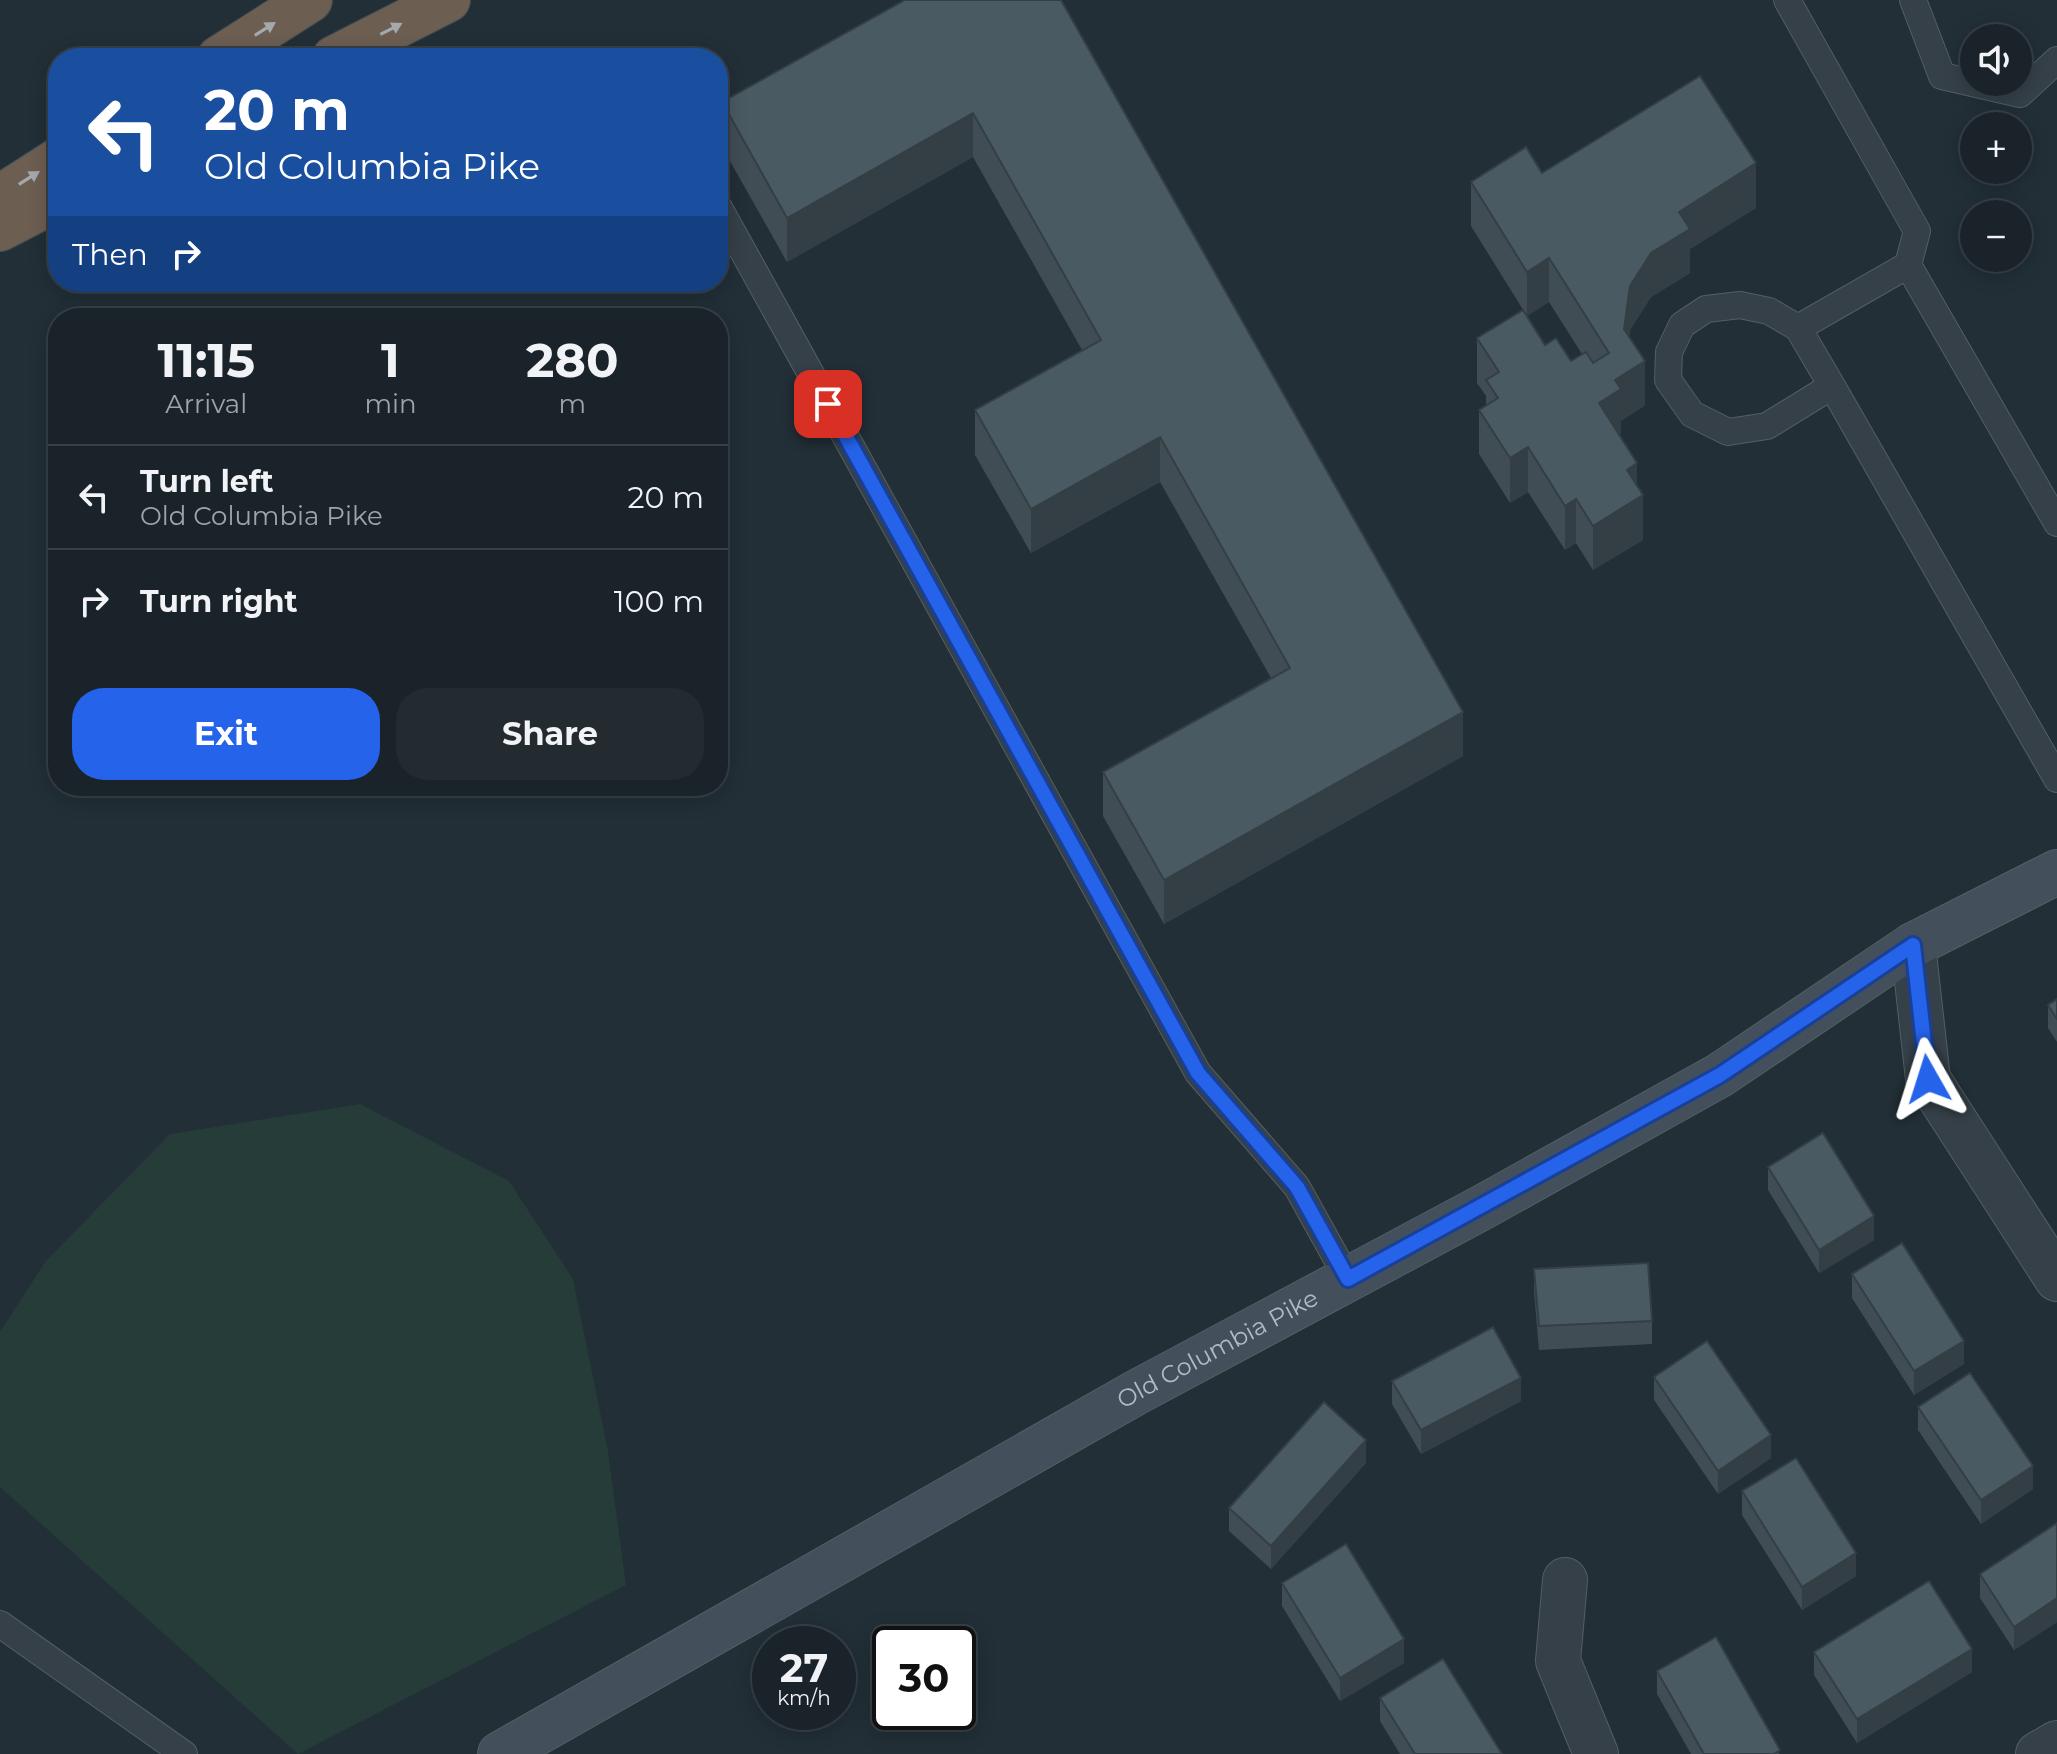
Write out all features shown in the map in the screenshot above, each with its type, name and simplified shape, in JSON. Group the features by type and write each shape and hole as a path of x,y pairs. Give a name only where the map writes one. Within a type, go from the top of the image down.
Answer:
{"highway":[{"path":"235,48 310,0"},
{"path":"354,48 448,0"},
{"path":"0,197 48,166"},
{"path":"0,229 48,204"}],"main road":[{"name":"Old Columbia Pike","path":"500,1754 1123,1400 1720,1075 1913,945 2057,872"}],"street":[{"path":"1913,945 1928,1079 2057,1279"},
{"path":"1565,1580 1558,1661 1596,1754"},
{"path":"2038,1754 2057,1743"}],"lane":[{"path":"1787,0 1917,231 1908,265 2057,523"},
{"path":"1913,0 1942,76 2020,94 2057,60"},
{"path":"728,224 1198,1073 1297,1187 1348,1279"},
{"path":"1798,328 1908,265"},
{"path":"1832,386 1767,426 1728,432 1692,414 1668,380 1669,352 1682,325 1706,309 1740,305 1769,311 1798,328 1832,386 2057,779"},
{"path":"0,1624 184,1754"}],"green space":[{"path":"360,1104 509,1181 573,1279 608,1451 626,1585 298,1754 0,1487 0,1332 45,1262 170,1134"}],"building":[{"path":"905,0 1061,0 1463,712 1164,880 1103,772 1290,668 1160,437 1031,509 975,410 1101,340 973,113 787,218 728,113 728,99"},
{"path":"1700,76 1756,163 1679,212 1690,229 1651,253 1630,286 1624,329 1645,361 1615,380 1621,389 1599,403 1637,463 1627,470 1643,495 1593,526 1576,499 1565,506 1528,447 1510,458 1479,410 1498,398 1486,380 1499,372 1477,338 1523,310 1545,345 1556,338 1571,361 1586,352 1593,363 1609,353 1549,258 1527,272 1471,182 1526,147 1542,173"},
{"path":"2057,999 2057,1019 2048,1005"},
{"path":"1823,1133 1874,1216 1819,1250 1768,1167"},
{"path":"1902,1243 1964,1341 1914,1371 1852,1274"},
{"path":"1648,1263 1652,1321 1539,1326 1534,1269"},
{"path":"1493,1327 1521,1378 1421,1430 1392,1381"},
{"path":"1707,1341 1771,1435 1718,1471 1654,1377"},
{"path":"1970,1373 2033,1466 1981,1500 1918,1407"},
{"path":"1324,1402 1366,1440 1271,1546 1229,1508"},
{"path":"1796,1458 1856,1553 1802,1587 1742,1491"},
{"path":"2057,1523 2057,1598 2014,1627 1980,1574"},
{"path":"1346,1544 1404,1639 1340,1678 1282,1583"},
{"path":"1929,1581 1972,1649 1857,1719 1814,1652"},
{"path":"1716,1637 1780,1750 1774,1754 1704,1754 1657,1671"},
{"path":"1443,1659 1502,1754 1415,1754 1380,1698"}],"route":[{"path":"828,404 1198,1073 1297,1187 1348,1279 1720,1075 1913,945 1928,1079"}]}
